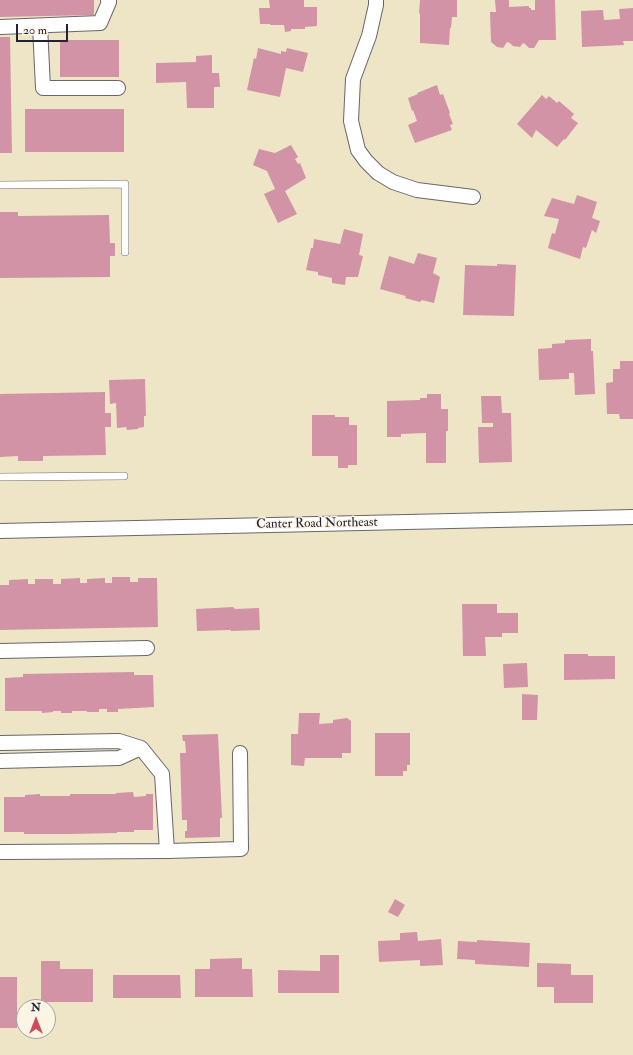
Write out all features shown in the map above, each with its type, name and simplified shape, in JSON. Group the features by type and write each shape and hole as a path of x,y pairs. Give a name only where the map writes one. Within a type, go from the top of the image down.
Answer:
{"street":[{"path":"0,27 100,23 109,2 108,0"},
{"path":"376,0 369,36 353,79 351,121 358,150 378,173 392,182 417,190 473,197"},
{"path":"40,26 43,88 118,88"},
{"name":"Canter Road Northeast","path":"0,531 633,517"},
{"path":"0,651 147,648"},
{"path":"0,743 119,741 141,748 162,774 167,851"},
{"path":"0,761 119,758 141,748"},
{"path":"0,852 167,851 241,848 240,754"}],"lane":[{"path":"0,185 126,184 126,252"},
{"path":"0,478 124,476"}],"building":[{"path":"0,0 94,0 94,15 0,17"},
{"path":"269,0 304,0 304,7 317,7 317,26 305,27 305,29 291,29 291,31 285,32 284,25 260,24 259,8 270,8"},
{"path":"420,0 457,0 457,17 452,17 449,45 420,43"},
{"path":"495,0 509,0 509,7 529,6 531,10 535,10 535,0 555,0 556,40 539,40 534,48 529,48 523,43 520,47 513,46 507,42 503,48 497,47 491,42 490,12 496,12"},
{"path":"633,8 633,41 623,41 624,45 582,47 581,11 603,10 604,20 620,19 619,9"},
{"path":"0,37 10,37 12,153 0,153"},
{"path":"60,40 119,40 119,77 60,77"},
{"path":"258,48 281,54 281,51 286,52 287,48 308,53 303,72 286,68 280,97 247,90 254,58 256,59"},
{"path":"212,55 212,73 219,73 220,87 214,87 214,108 187,108 186,82 156,83 156,63 196,62 196,56"},
{"path":"437,85 440,95 443,94 450,113 449,114 453,124 450,125 452,130 415,143 408,125 417,121 408,98"},
{"path":"542,95 546,99 549,96 557,103 559,101 574,114 571,118 578,123 565,140 564,139 557,147 536,130 532,138 517,124"},
{"path":"25,109 124,109 124,152 25,152"},
{"path":"291,145 298,157 295,159 298,164 300,163 306,178 285,191 297,214 278,223 264,194 275,189 267,171 253,165 259,149 275,153"},
{"path":"577,195 597,202 592,218 600,221 596,233 592,230 586,248 583,247 580,259 548,248 552,233 555,234 559,219 544,216 552,198 574,204"},
{"path":"0,212 18,212 18,216 109,215 110,243 115,243 115,256 110,256 110,277 0,278"},
{"path":"344,229 363,234 359,255 363,256 358,277 346,277 345,285 332,283 332,278 318,275 318,272 306,270 311,248 313,248 314,239 340,244"},
{"path":"418,253 437,258 433,273 440,277 434,303 422,300 420,302 405,298 406,296 380,289 389,256 414,264"},
{"path":"497,264 516,265 514,316 463,315 465,265 497,266"},
{"path":"591,339 595,394 575,395 574,373 569,373 569,379 539,380 538,349 552,348 552,344 565,343 565,340"},
{"path":"620,361 633,361 633,419 620,419 619,414 607,414 606,383 613,382 613,369 620,369"},
{"path":"145,379 146,416 144,416 144,427 127,430 126,427 117,428 116,403 110,404 109,380"},
{"path":"105,392 105,413 111,413 111,427 105,427 106,455 43,456 43,461 18,461 18,456 0,457 0,394"},
{"path":"427,394 441,394 441,409 448,409 446,463 426,463 426,433 401,434 401,437 387,437 387,401 420,400 420,398 427,398"},
{"path":"481,396 501,396 502,413 511,413 512,462 479,463 478,427 493,427 493,423 482,423"},
{"path":"312,415 335,415 335,417 349,417 349,425 357,425 357,465 348,465 348,468 338,468 338,456 312,456"},
{"path":"112,577 130,577 130,582 138,582 138,578 157,578 158,627 0,630 0,585 9,585 9,580 28,579 28,584 35,584 35,579 53,579 53,584 61,584 61,579 80,578 80,583 87,583 87,579 105,578 105,583 112,583"},
{"path":"462,604 497,604 497,613 518,613 518,633 502,633 502,637 485,637 486,656 463,656"},
{"path":"233,607 235,609 259,608 260,630 197,631 196,609"},
{"path":"564,654 615,656 615,679 564,680"},
{"path":"527,663 528,687 504,688 503,664"},
{"path":"134,672 134,675 153,675 154,707 118,709 118,712 107,712 107,709 99,709 99,712 72,711 72,713 61,713 61,711 42,713 42,711 5,711 5,678 23,677 23,674"},
{"path":"522,694 538,695 537,720 522,720"},
{"path":"299,713 320,713 319,724 333,723 333,720 347,718 351,721 351,753 342,753 342,758 305,758 304,766 291,765 291,734 298,734"},
{"path":"375,733 410,733 410,765 407,765 407,771 403,771 403,776 375,776"},
{"path":"218,734 222,818 220,818 220,837 185,838 185,831 187,831 187,820 182,820 180,753 186,753 185,741 183,741 182,735"},
{"path":"133,792 134,797 153,794 153,830 134,830 134,832 117,833 71,834 24,834 24,832 4,832 4,797 25,797 25,795 40,794 40,796 70,796 70,794 116,794"},
{"path":"395,899 405,905 398,917 388,912"},
{"path":"417,932 418,941 441,939 443,965 420,966 420,960 379,962 378,941 400,940 400,933"},
{"path":"477,940 530,943 529,967 475,964 475,960 457,959 458,941 477,942"},
{"path":"320,955 339,955 339,993 278,993 278,970 320,971"},
{"path":"242,958 242,969 252,969 253,997 195,997 195,969 210,969 210,959"},
{"path":"41,961 60,961 60,969 93,969 93,1002 56,1002 56,999 41,999"},
{"path":"537,963 571,964 571,975 593,975 593,1003 554,1003 554,987 537,987"},
{"path":"113,975 180,975 181,998 113,998"},
{"path":"0,977 17,977 16,1028 0,1028"}]}
